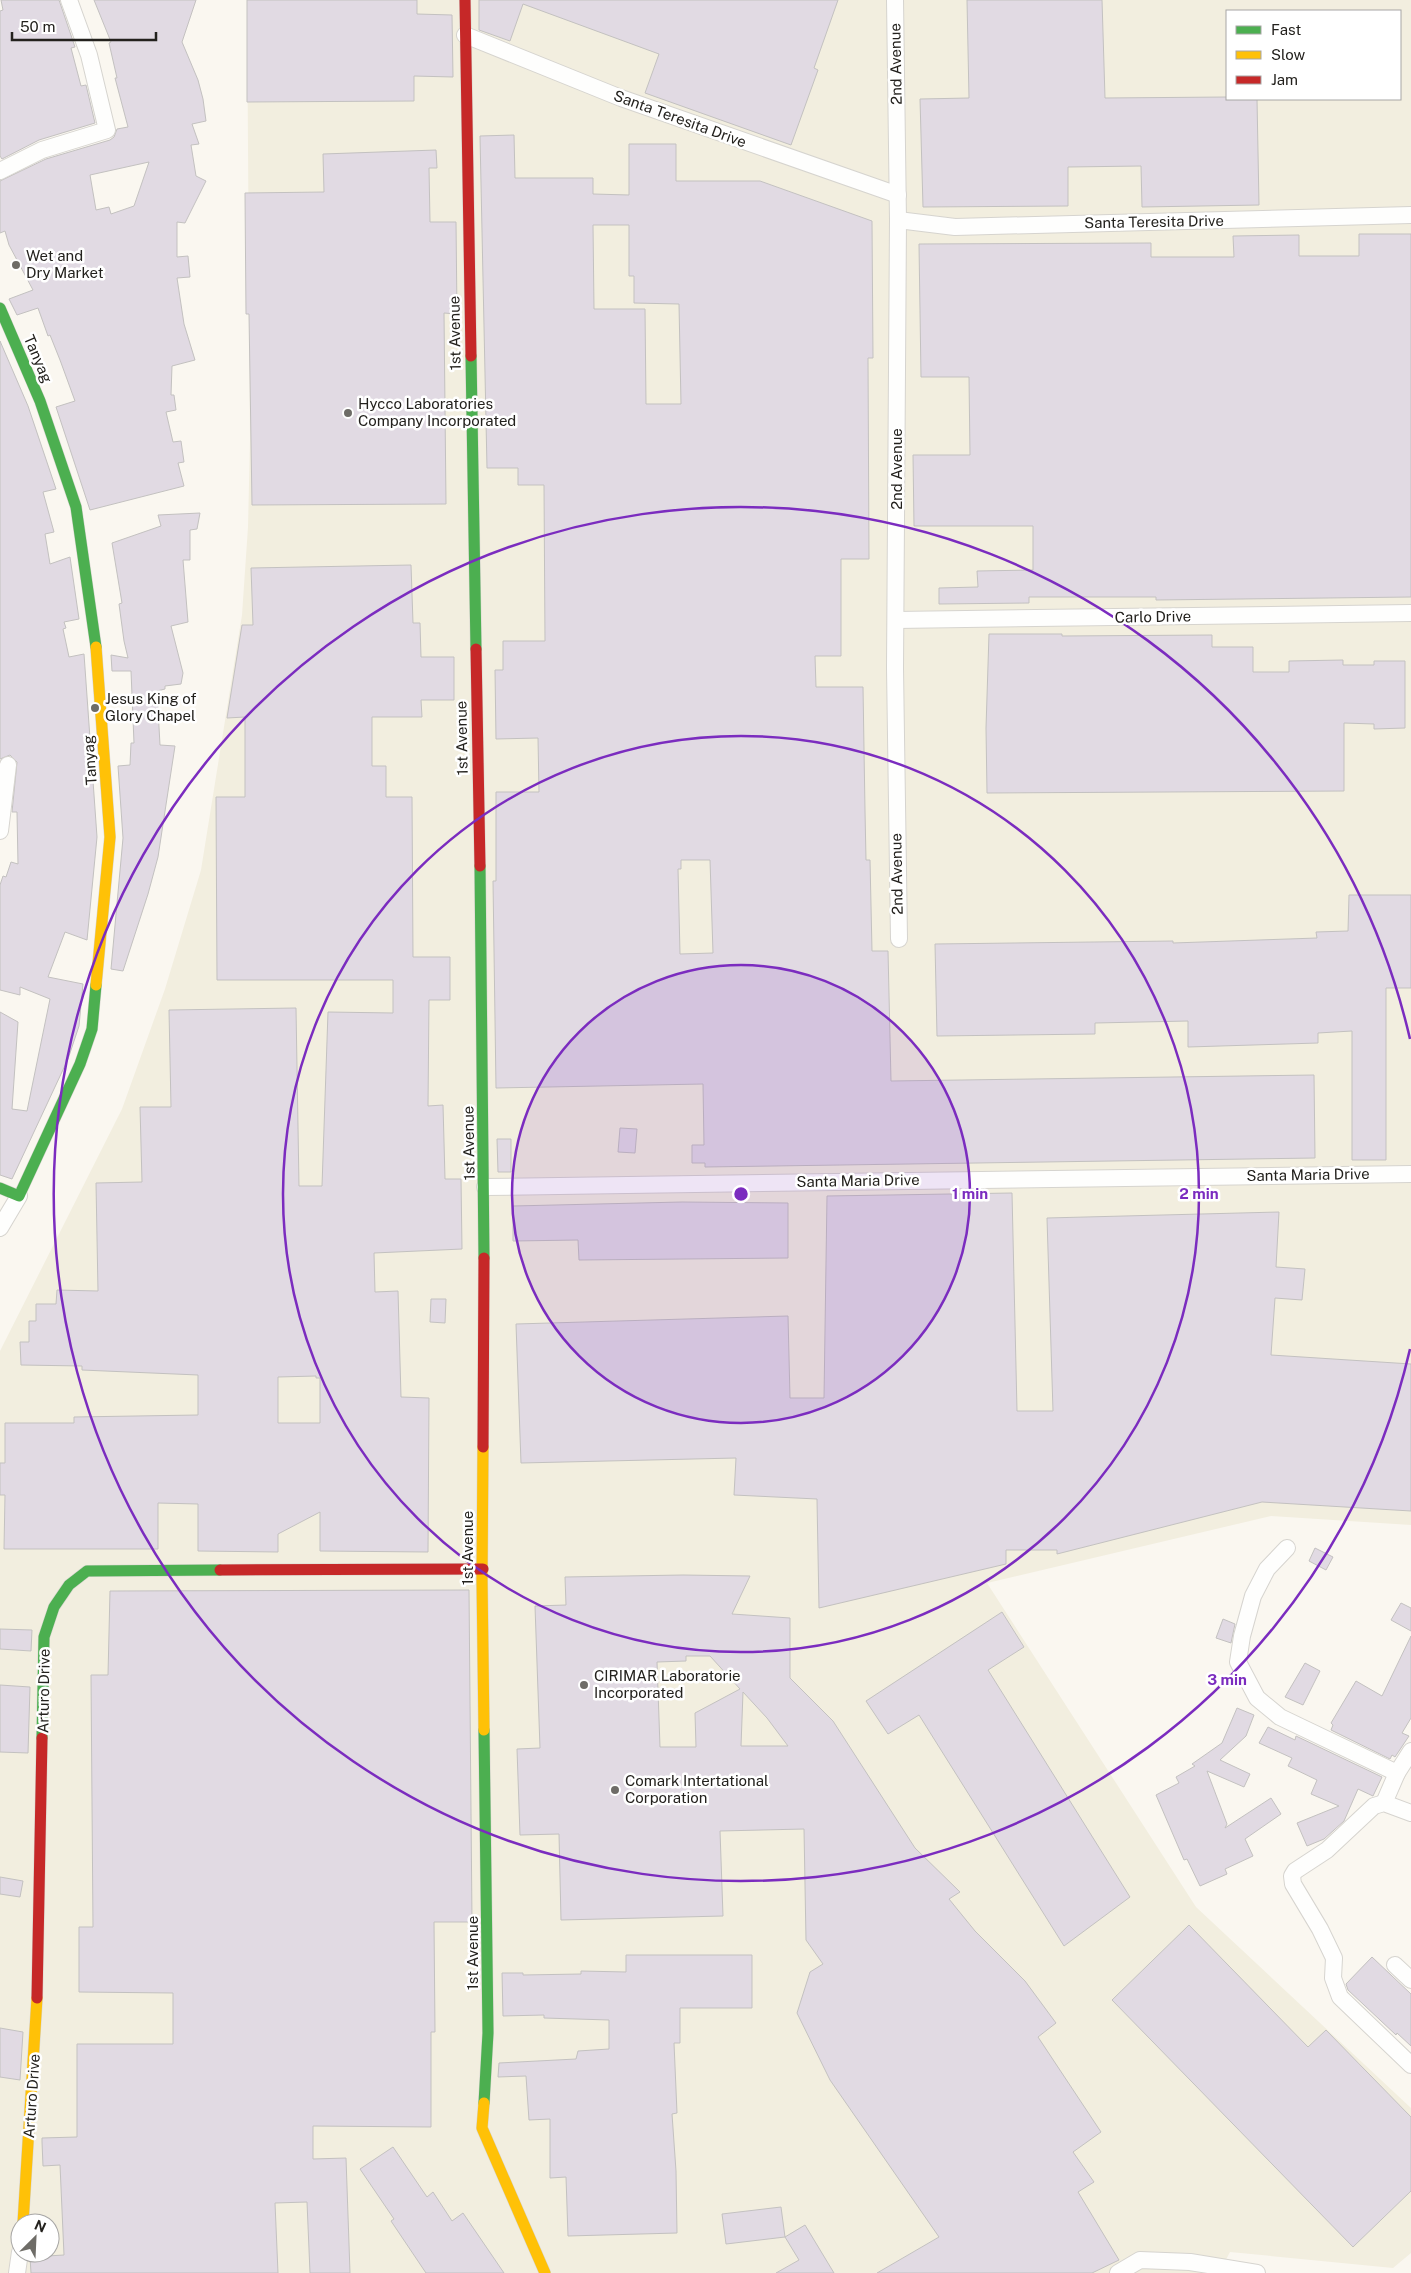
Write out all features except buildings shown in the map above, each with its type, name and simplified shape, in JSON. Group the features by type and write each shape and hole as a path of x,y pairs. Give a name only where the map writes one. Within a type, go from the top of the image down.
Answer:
{"street":[{"path":"0,170 42,150 107,130 89,55 69,0"},
{"name":"1st Avenue","path":"465,0 485,1187 482,1569 488,2033 482,2128 545,2273"},
{"name":"2nd Avenue","path":"895,0 898,194 896,858 899,939"},
{"name":"Santa Teresita Drive","path":"465,35 621,98 898,194"},
{"name":"Santa Teresita Drive","path":"898,220 955,227 1411,215"},
{"name":"Tanyag","path":"0,308 40,401 76,507 98,658 110,838 92,1029 80,1064 22,1189"},
{"name":"Carlo Drive","path":"896,620 1411,613"},
{"path":"0,831 8,764"},
{"name":"Santa Maria Drive","path":"485,1187 1411,1174"},
{"path":"0,1188 22,1189 0,1228"},
{"path":"1287,1548 1267,1569 1253,1596 1242,1636 1238,1662 1257,1698 1280,1717 1397,1773"},
{"name":"Arturo Drive","path":"24,2213 35,2052 39,1948 44,1637 52,1606 71,1581 87,1570 482,1569"},
{"path":"1384,1803 1397,1773 1411,1750"},
{"path":"1411,1813 1384,1803 1374,1806 1327,1850 1295,1871 1292,1876 1293,1884 1320,1929 1334,1958 1333,1978 1340,1997 1411,2065"},
{"path":"1395,1965 1411,1980"},
{"path":"1118,2273 1140,2260 1190,2262 1257,2273"}],"shaded area":[{"path":"247,0 1411,0 1411,1525 1271,1516 987,1583 1196,1907 1411,2108 1411,2253 1393,2268 1230,2252 1219,2273 0,2273 0,1351 122,1109 165,989 201,870 242,615 248,527 250,440"}],"traffic: fast":[{"path":"0,308 40,401 76,507 96,647"},
{"path":"471,356 476,649"},
{"path":"480,866 484,1258"},
{"path":"0,1188 19,1196 80,1064 92,1029 96,985"},
{"path":"42,1738 44,1637 54,1607 69,1585 87,1571 220,1570"},
{"path":"484,1730 488,2033 484,2103"}],"traffic: slow":[{"path":"96,647 110,837 96,985"},
{"path":"483,1447 484,1730"},
{"path":"24,2213 37,1998"},
{"path":"484,2103 482,2128 545,2273"}],"traffic: jam":[{"path":"465,0 471,356"},
{"path":"476,649 480,866"},
{"path":"483,1447 484,1258"},
{"path":"220,1570 483,1569"},
{"path":"37,1998 42,1738"}],"place":[{"name":"Wet and Dry Market","path":"16,265"},
{"name":"Hycco Laboratories Company Incorporated","path":"348,413"},
{"name":"Jesus King of Glory Chapel","path":"95,708"},
{"name":"CIRIMAR Laboratorie Incorporated","path":"584,1685"},
{"name":"Comark Intertational Corporation","path":"615,1790"}]}
